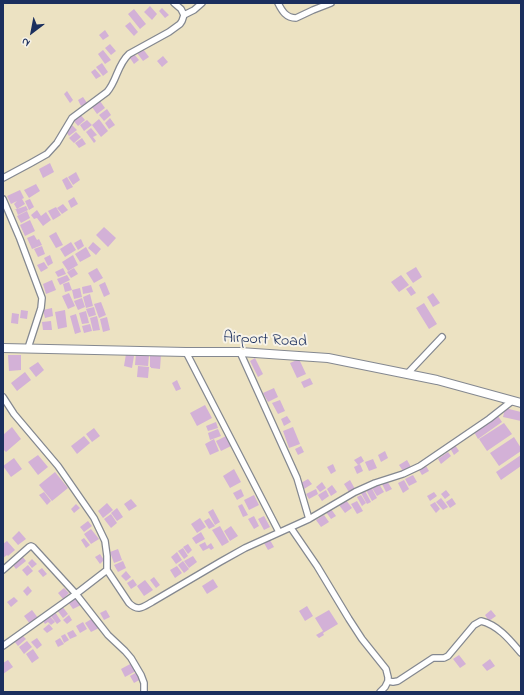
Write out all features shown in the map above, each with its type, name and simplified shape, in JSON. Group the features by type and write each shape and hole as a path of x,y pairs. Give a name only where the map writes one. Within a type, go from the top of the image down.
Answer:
{"main road":[{"name":"Airport Road","path":"3,348 240,352 328,358 437,380 521,403"}],"street":[{"path":"174,3 181,9 184,15"},
{"path":"3,178 47,154 53,149 72,118 107,92 125,58 129,54 169,32 180,24 184,15 194,10 202,3"},
{"path":"278,3 283,12 293,19 331,3"},
{"path":"3,199 42,298 41,308 28,348"},
{"path":"407,374 442,337"},
{"path":"186,352 279,532"},
{"path":"240,352 298,478 309,518"},
{"path":"3,397 14,414 58,466 94,518 105,540 107,570 129,603 138,608 142,608 245,548 291,528 355,492 420,466 489,419 512,401"},
{"path":"291,528 317,566 348,619 386,669 388,681 380,692"},
{"path":"3,570 29,547 33,547 76,594 108,635 131,658 141,675 144,683 144,692"},
{"path":"3,646 107,570"},
{"path":"388,681 398,681 433,658 448,656 474,624 481,621 492,625 507,637 521,653"}],"building":[{"path":"150,6 157,14 152,20 144,12"},
{"path":"162,8 169,15 165,18 159,11"},
{"path":"134,9 146,24 140,29 128,14"},
{"path":"130,22 138,32 134,36 125,26"},
{"path":"105,30 109,36 103,40 99,35"},
{"path":"110,44 116,51 111,55 105,48"},
{"path":"143,49 149,57 143,61 137,53"},
{"path":"103,50 111,60 105,64 98,54"},
{"path":"134,54 139,60 134,64 130,58"},
{"path":"163,56 168,62 162,67 157,61"},
{"path":"102,63 108,72 103,76 96,67"},
{"path":"95,69 101,76 96,79 91,72"},
{"path":"67,91 73,100 70,103 64,94"},
{"path":"83,97 87,103 81,106 78,100"},
{"path":"100,101 105,108 97,114 92,107"},
{"path":"107,109 111,115 104,121 99,115"},
{"path":"79,113 85,120 78,126 72,119"},
{"path":"110,118 115,125 109,129 105,123"},
{"path":"99,119 108,131 101,137 92,125"},
{"path":"87,120 92,125 84,131 80,125"},
{"path":"72,125 77,130 69,136 65,130"},
{"path":"91,128 97,135 93,137 96,141 94,143 86,132"},
{"path":"76,132 81,137 74,143 69,138"},
{"path":"82,138 86,144 79,148 75,143"},
{"path":"50,163 54,172 43,178 39,169"},
{"path":"76,172 80,180 73,185 68,177"},
{"path":"67,177 73,187 67,190 62,180"},
{"path":"36,184 40,191 29,198 24,190"},
{"path":"20,190 25,204 17,209 14,204 17,201 11,204 7,196"},
{"path":"74,197 78,204 71,208 68,201"},
{"path":"30,199 34,207 29,210 25,201"},
{"path":"63,204 68,210 62,214 57,208"},
{"path":"26,206 28,210 18,215 16,210 14,210"},
{"path":"56,207 61,215 53,220 48,211"},
{"path":"37,210 41,216 46,212 51,220 43,226 37,218 34,219 31,215"},
{"path":"27,211 30,218 21,223 17,216"},
{"path":"30,220 35,231 25,236 20,225"},
{"path":"104,227 116,238 108,247 96,235"},
{"path":"56,232 63,245 56,248 49,236"},
{"path":"34,235 37,240 39,239 42,245 32,249 27,238"},
{"path":"81,239 84,246 78,250 74,243"},
{"path":"71,242 76,250 65,257 60,249"},
{"path":"93,242 101,249 96,255 88,248"},
{"path":"42,246 45,254 38,257 34,249"},
{"path":"86,247 91,256 80,262 75,254"},
{"path":"50,255 53,263 48,266 44,258"},
{"path":"73,255 78,265 68,271 62,262"},
{"path":"44,262 48,268 41,272 37,265"},
{"path":"416,267 422,277 413,283 406,273"},
{"path":"63,268 66,274 58,277 55,272"},
{"path":"74,268 78,274 71,278 67,272"},
{"path":"97,268 103,278 94,283 88,273"},
{"path":"67,275 70,280 60,285 57,279"},
{"path":"401,275 409,285 399,292 391,282"},
{"path":"52,280 56,290 46,294 43,284"},
{"path":"69,282 72,290 65,292 63,284"},
{"path":"105,282 110,294 104,297 99,285"},
{"path":"91,285 93,292 83,294 82,287"},
{"path":"411,286 416,293 411,296 406,289"},
{"path":"80,288 82,297 74,299 72,290"},
{"path":"69,293 75,306 68,309 62,296"},
{"path":"433,293 440,303 433,307 427,297"},
{"path":"90,294 93,306 86,308 83,297"},
{"path":"82,298 85,307 78,310 74,301"},
{"path":"101,302 106,315 99,318 94,304"},
{"path":"424,303 437,324 429,329 416,308"},
{"path":"94,307 96,315 89,317 86,309"},
{"path":"52,308 53,316 45,318 43,310"},
{"path":"21,310 28,311 27,319 20,318"},
{"path":"65,310 67,327 58,329 55,312"},
{"path":"86,311 89,323 82,324 79,313"},
{"path":"12,313 19,314 18,324 11,323"},
{"path":"76,314 81,332 75,334 70,316"},
{"path":"97,316 100,330 93,331 90,318"},
{"path":"107,317 110,330 103,332 100,319"},
{"path":"51,321 52,330 43,330 42,322"},
{"path":"90,324 92,331 84,333 82,326"},
{"path":"136,353 149,355 148,366 135,365"},
{"path":"150,353 161,354 160,369 150,367"},
{"path":"126,354 134,356 132,368 124,366"},
{"path":"8,355 21,355 21,370 9,371"},
{"path":"255,358 263,374 258,377 250,361"},
{"path":"299,359 306,374 297,378 290,363"},
{"path":"38,362 44,370 36,377 29,368"},
{"path":"138,366 149,367 148,378 137,377"},
{"path":"25,372 31,380 17,391 11,383"},
{"path":"310,378 313,384 304,388 301,382"},
{"path":"177,380 181,389 176,391 172,383"},
{"path":"274,388 278,397 268,402 263,393"},
{"path":"280,400 285,411 278,414 272,403"},
{"path":"205,405 212,418 197,426 190,413"},
{"path":"505,408 521,412 521,421 503,417"},
{"path":"287,416 291,422 284,426 281,419"},
{"path":"498,416 502,422 478,439 474,432"},
{"path":"216,422 218,428 208,431 206,426"},
{"path":"504,423 512,434 487,451 479,439"},
{"path":"12,427 21,439 6,452 3,449 3,435"},
{"path":"293,427 300,444 289,448 283,431"},
{"path":"94,428 100,436 92,442 86,434"},
{"path":"218,429 221,436 210,440 208,433"},
{"path":"84,436 90,443 77,454 71,446"},
{"path":"226,436 231,446 221,451 216,441"},
{"path":"514,437 521,448 521,451 499,466 490,453"},
{"path":"214,439 219,451 210,455 205,444"},
{"path":"455,445 459,451 454,455 450,448"},
{"path":"301,446 304,452 298,455 295,449"},
{"path":"385,451 388,458 381,462 378,455"},
{"path":"448,452 451,456 441,464 438,459"},
{"path":"38,455 48,467 38,475 28,462"},
{"path":"521,455 521,466 501,480 496,472"},
{"path":"361,456 364,461 358,465 354,460"},
{"path":"14,458 22,469 11,477 3,466"},
{"path":"373,459 377,468 369,471 365,462"},
{"path":"407,460 411,467 403,471 399,465"},
{"path":"333,464 336,471 331,474 327,467"},
{"path":"360,464 363,471 357,474 354,467"},
{"path":"426,466 429,471 422,475 419,470"},
{"path":"234,469 241,482 230,488 223,476"},
{"path":"55,472 68,488 52,501 39,485"},
{"path":"413,475 417,482 409,486 405,479"},
{"path":"308,479 312,484 304,489 301,483"},
{"path":"350,480 355,489 349,492 344,484"},
{"path":"404,480 409,489 403,493 398,483"},
{"path":"387,481 392,489 386,492 382,484"},
{"path":"322,482 326,488 320,492 316,487"},
{"path":"379,484 384,492 377,496 372,488"},
{"path":"332,485 337,492 331,496 327,489"},
{"path":"371,487 377,498 372,501 366,490"},
{"path":"241,489 244,496 237,500 233,493"},
{"path":"316,489 318,494 309,499 306,494"},
{"path":"326,490 329,496 322,501 318,495"},
{"path":"446,490 450,495 445,499 441,494"},
{"path":"365,491 371,502 367,504 361,493"},
{"path":"44,492 51,501 47,505 39,495"},
{"path":"434,492 437,496 430,501 427,496"},
{"path":"254,495 259,505 249,510 244,500"},
{"path":"361,495 366,503 362,506 357,497"},
{"path":"441,498 448,507 443,510 436,502"},
{"path":"452,498 456,504 450,508 446,502"},
{"path":"131,499 137,506 129,511 124,504"},
{"path":"346,500 352,508 345,513 339,505"},
{"path":"357,501 363,511 357,514 351,504"},
{"path":"435,502 440,509 436,513 430,505"},
{"path":"107,503 113,510 103,518 98,511"},
{"path":"76,504 80,508 74,513 71,509"},
{"path":"242,504 248,515 243,517 238,506"},
{"path":"117,508 123,517 117,521 111,513"},
{"path":"213,509 220,522 215,525 208,512"},
{"path":"331,509 336,516 331,519 326,512"},
{"path":"111,514 117,523 111,528 104,519"},
{"path":"324,515 329,522 321,527 316,520"},
{"path":"254,516 259,526 254,529 248,519"},
{"path":"264,516 270,527 264,530 258,519"},
{"path":"200,518 206,527 197,533 191,524"},
{"path":"209,518 215,526 209,529 204,521"},
{"path":"88,521 92,526 84,532 80,527"},
{"path":"220,526 229,542 222,546 212,530"},
{"path":"231,526 238,536 230,541 224,531"},
{"path":"91,529 99,539 91,544 84,534"},
{"path":"19,531 26,539 18,545 12,538"},
{"path":"201,532 205,539 196,544 192,538"},
{"path":"84,538 90,545 86,548 81,540"},
{"path":"270,540 274,547 268,550 264,543"},
{"path":"7,541 15,550 3,558 3,544"},
{"path":"205,542 207,546 211,543 214,548 211,550 209,548 203,551 199,545"},
{"path":"188,544 192,550 188,554 183,547"},
{"path":"183,548 188,556 184,559 178,551"},
{"path":"118,549 122,560 114,563 110,552"},
{"path":"177,552 182,560 176,564 171,557"},
{"path":"100,554 104,560 100,564 95,557"},
{"path":"22,556 26,561 16,569 12,564"},
{"path":"193,556 197,562 189,568 184,561"},
{"path":"32,559 37,564 32,568 28,563"},
{"path":"123,561 126,568 118,572 114,565"},
{"path":"183,561 189,569 184,573 178,565"},
{"path":"28,565 33,571 27,576 22,570"},
{"path":"177,566 182,573 175,578 170,570"},
{"path":"42,568 47,574 43,577 38,571"},
{"path":"126,571 131,577 126,581 121,576"},
{"path":"154,577 160,585 156,588 150,580"},
{"path":"133,579 137,585 131,589 127,583"},
{"path":"213,579 218,587 207,594 202,586"},
{"path":"145,580 153,590 144,596 137,586"},
{"path":"28,586 32,591 27,596 23,591"},
{"path":"64,588 69,593 63,599 58,593"},
{"path":"14,597 18,601 11,607 7,602"},
{"path":"77,597 81,605 73,609 68,602"},
{"path":"62,606 68,614 63,618 57,610"},
{"path":"307,606 313,616 305,621 299,611"},
{"path":"32,610 38,618 30,624 24,616"},
{"path":"106,610 110,617 104,620 100,613"},
{"path":"329,610 338,624 323,633 324,635 319,638 316,635 323,631 315,618"},
{"path":"491,610 496,616 489,621 485,615"},
{"path":"55,612 61,621 57,624 50,615"},
{"path":"49,615 55,622 51,625 48,622 45,624 43,621"},
{"path":"69,615 72,620 67,624 63,620"},
{"path":"93,618 99,628 91,632 85,623"},
{"path":"83,622 87,629 80,633 76,626"},
{"path":"49,624 53,629 47,633 43,629"},
{"path":"73,630 77,636 70,639 67,633"},
{"path":"65,634 69,640 64,643 61,636"},
{"path":"22,635 26,639 18,646 14,641"},
{"path":"37,638 42,645 37,649 31,642"},
{"path":"60,638 64,644 58,647 55,641"},
{"path":"27,641 32,647 24,654 19,647"},
{"path":"33,649 39,658 32,663 26,654"},
{"path":"459,655 466,664 460,668 453,659"},
{"path":"490,659 495,666 487,671 482,665"},
{"path":"8,660 13,667 3,674 3,663"},
{"path":"132,663 136,671 125,677 121,669"},
{"path":"137,672 141,679 134,683 130,676"}]}
